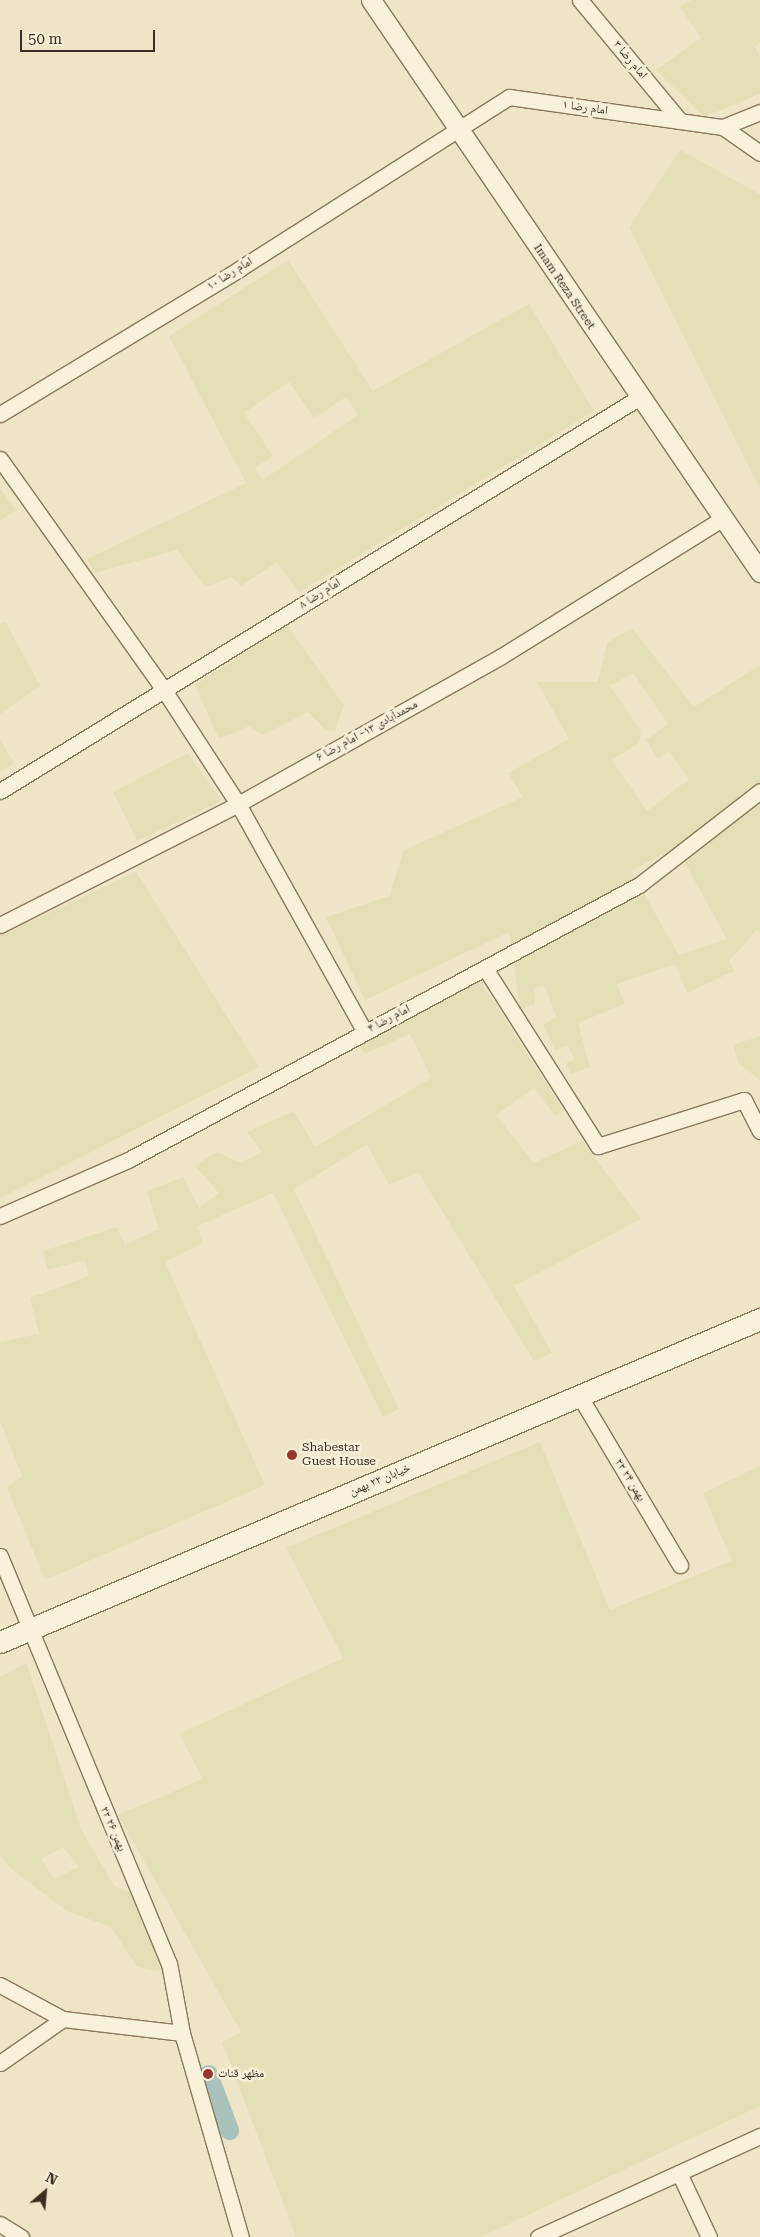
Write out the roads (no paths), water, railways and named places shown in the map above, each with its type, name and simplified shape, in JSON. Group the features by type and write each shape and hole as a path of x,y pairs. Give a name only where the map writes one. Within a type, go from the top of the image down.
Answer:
{"main road":[{"name":"خیابان ۲۲ بهمن","path":"0,1642 760,1319"}],"street":[{"name":"Imam Reza Street","path":"371,0 457,130 760,572"},
{"name":"امام رضا ۳","path":"580,0 680,121"},
{"name":"امام رضا ۱","path":"457,130 509,97 723,127"},
{"path":"723,127 760,112"},
{"path":"723,127 760,152"},
{"name":"امام رضا ۱۰","path":"0,414 239,269 457,130"},
{"name":"امام رضا ۸","path":"0,790 640,397"},
{"path":"0,459 164,690 238,804 365,1032"},
{"name":"محمدآبادی ۱۳- امام رضا ۶","path":"0,925 238,804 500,657 723,518"},
{"name":"امام رضا ۴","path":"0,1216 128,1160 639,885 760,791"},
{"path":"485,968 598,1146 744,1100 760,1131"},
{"name":"۲۲ بهمن ۲۴","path":"579,1395 680,1566"},
{"name":"۲۲ بهمن ۲۶","path":"0,1556 169,1963 182,2033 241,2237"},
{"path":"0,1984 63,2019 182,2033"},
{"path":"0,2063 63,2019"},
{"path":"538,2237 760,2136"},
{"path":"679,2173 709,2237"},
{"path":"0,2224 21,2237"}],"waterway":[{"path":"208,2074 229,2130"}],"place":[{"name":"Shabestar Guest House","path":"292,1455"},
{"name":"مظهر قنات","path":"208,2074"}]}
